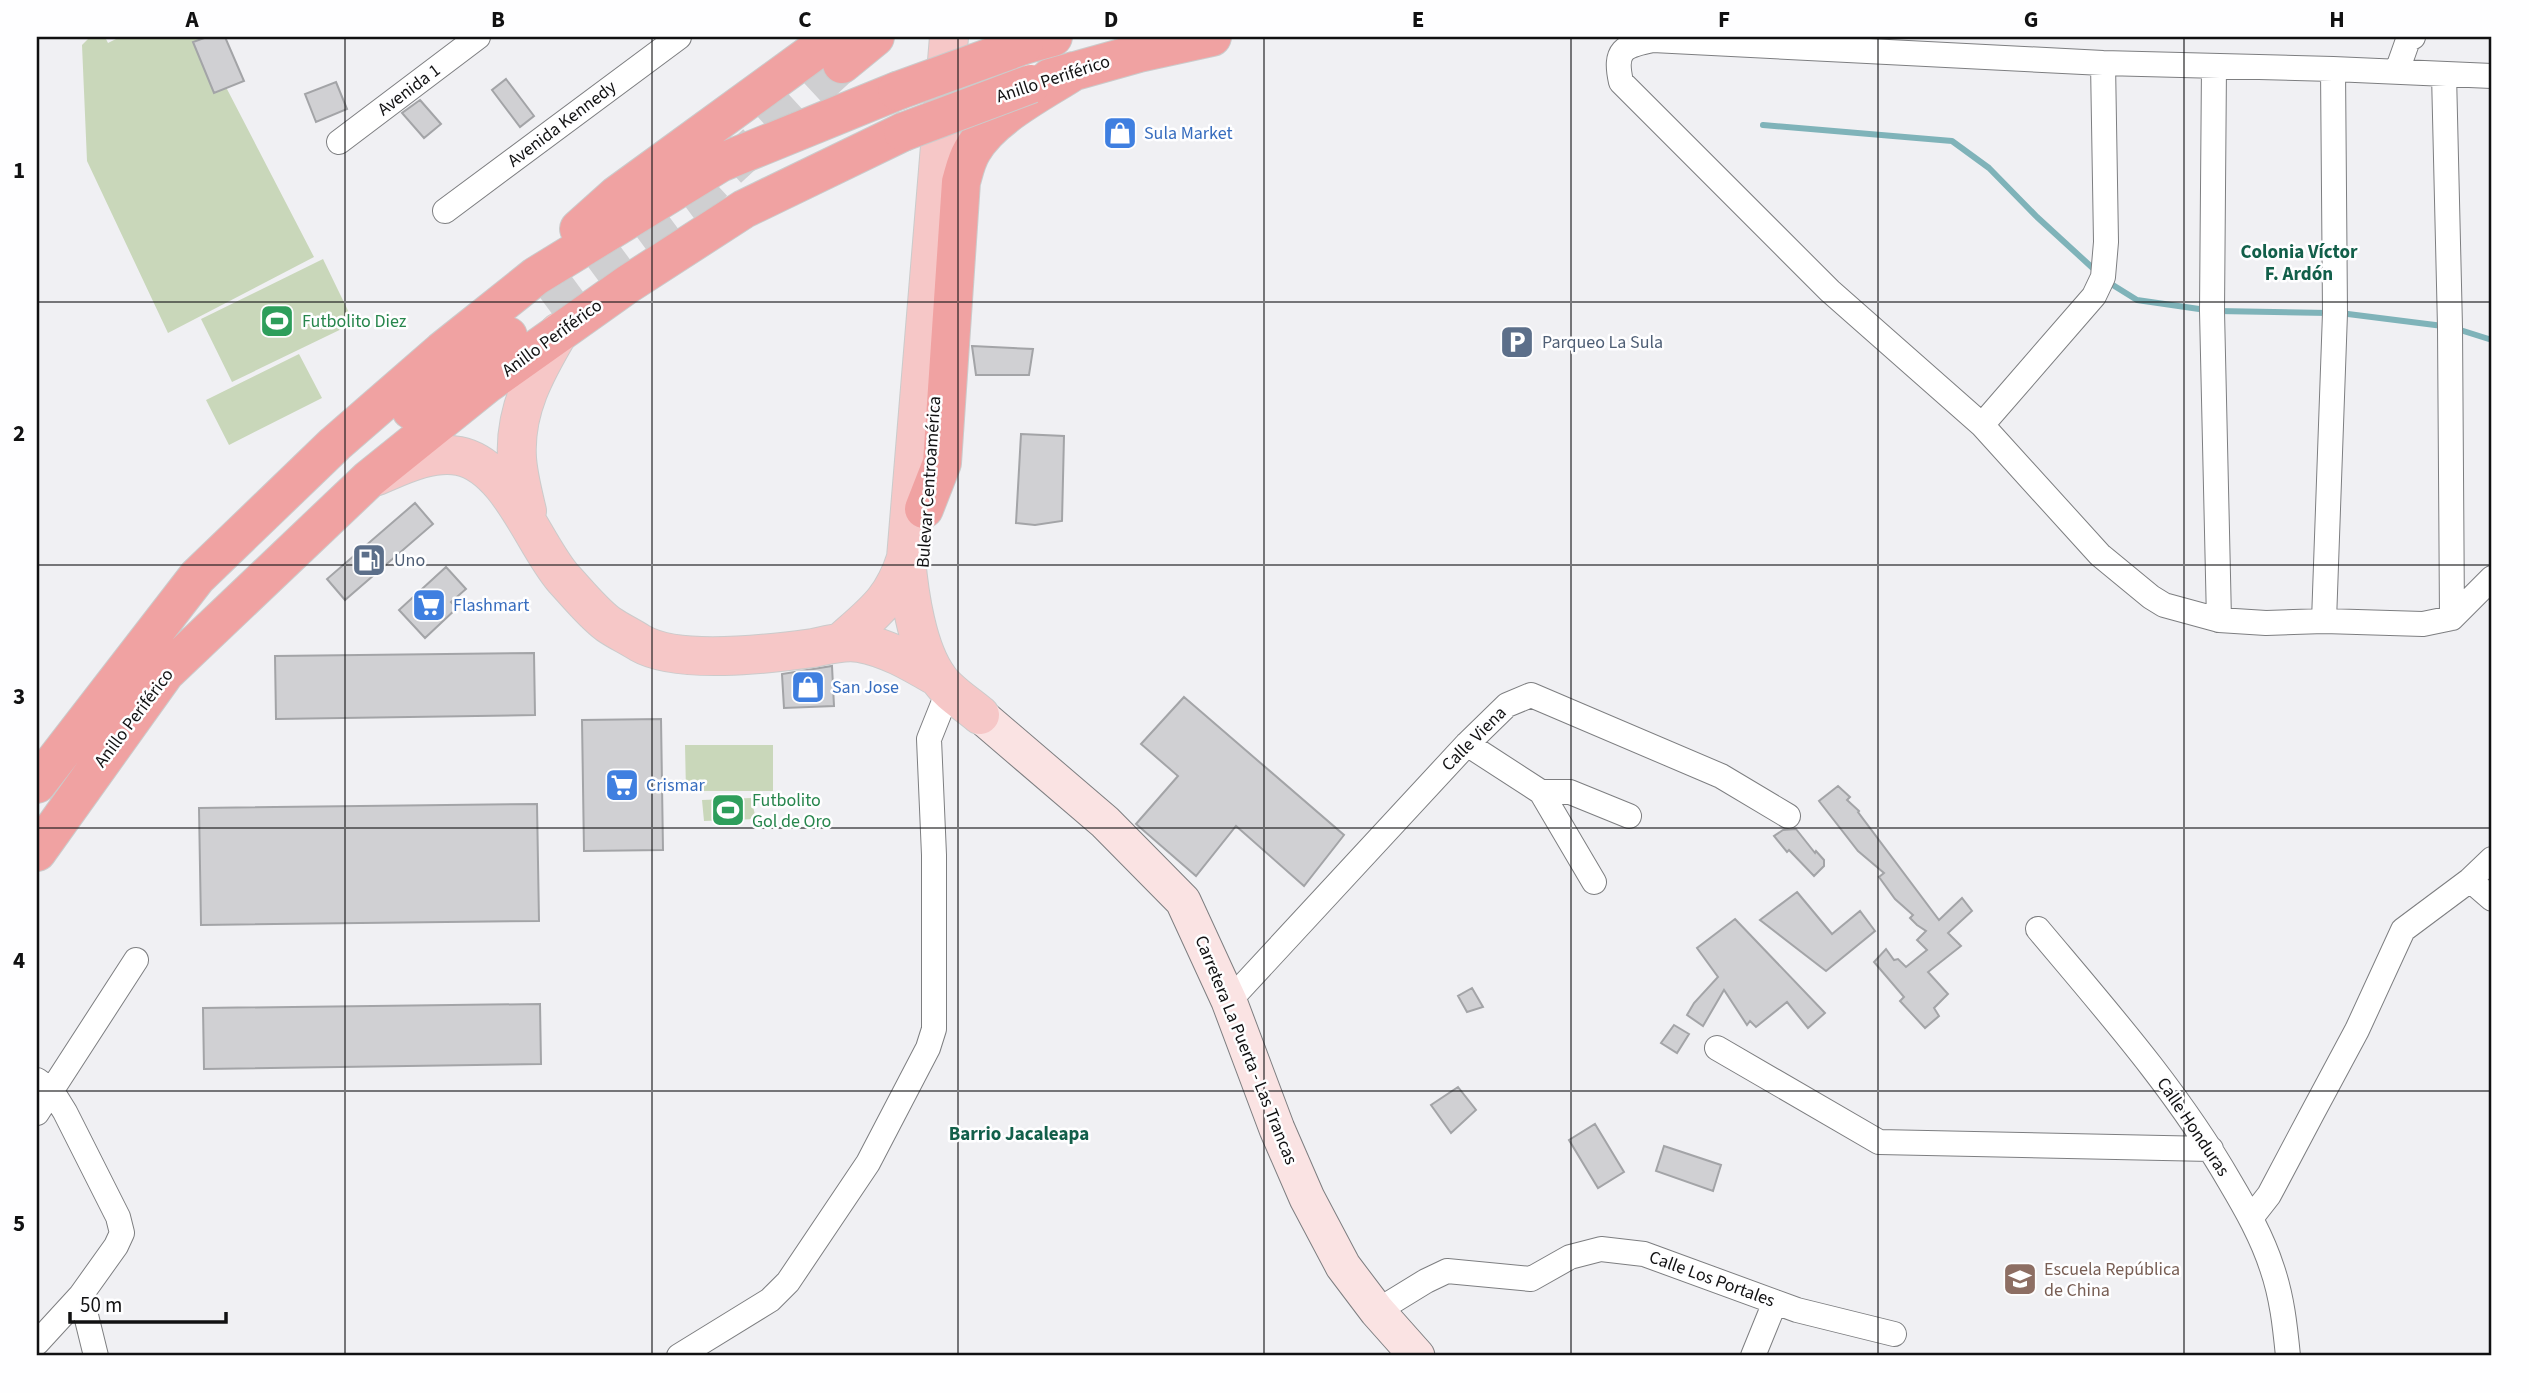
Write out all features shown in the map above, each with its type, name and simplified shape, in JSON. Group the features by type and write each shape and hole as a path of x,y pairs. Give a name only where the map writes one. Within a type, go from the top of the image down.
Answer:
{"highway":[{"path":"164,673 272,533 347,462 447,380 547,305 574,233 617,195 838,50 875,37"},
{"name":"Anillo Periférico","path":"37,784 197,578 335,444 442,351 547,305 903,132 1031,84 1212,37"},
{"name":"Anillo Periférico","path":"39,852 164,673 369,479 487,384 547,305 720,163 897,90 1039,41"},
{"path":"924,509 942,463 961,182 966,162 984,134 997,122 1074,71"}],"main road":[{"name":"Bulevar Centroamérica","path":"949,37 906,558 921,642 943,683 980,715"},
{"name":"Bulevar Centroamérica","path":"964,37 956,172 924,509 922,560 926,612 948,670 980,715"},
{"path":"531,530 517,458 519,421 547,305"},
{"path":"369,479 410,462 436,455 460,456 482,466 499,481 555,568 606,623 645,646 677,655 711,655 770,653 859,642 907,659 943,683"},
{"path":"840,643 889,597 899,581 906,558"}],"street":[{"name":"Avenida 1","path":"339,142 478,37"},
{"name":"Avenida Kennedy","path":"445,211 679,37"},
{"path":"2397,71 2409,38"},
{"path":"2492,76 2103,63 1653,40 1631,44 1621,51 1617,63 1621,82 1830,291 1982,425 2101,555 2151,597 2183,611 2219,620 2423,624 2452,618 2492,578"},
{"path":"1982,425 2094,296 2103,277 2106,242 2103,63"},
{"path":"2214,66 2213,312 2219,620"},
{"path":"2325,621 2335,313 2333,69"},
{"path":"2444,74 2451,327 2452,618"},
{"path":"679,1356 770,1300 788,1282 868,1163 928,1048 934,1029 934,855 929,739 943,683"},
{"name":"Calle Viena","path":"1229,1000 1467,744 1507,705 1531,695 1721,776 1787,816"},
{"name":"Carretera La Puerta - Las Trancas","path":"980,715 1105,822 1183,901 1229,1000 1277,1129 1307,1198 1343,1266 1377,1311 1417,1356"},
{"path":"1467,744 1541,792 1594,883"},
{"path":"1541,792 1570,792 1629,816"},
{"path":"2251,1218 2269,1195 2357,1030 2403,930 2492,861"},
{"path":"2470,880 2492,899"},
{"name":"Calle Honduras","path":"2038,929 2147,1060 2211,1149 2251,1218 2272,1266 2279,1293 2288,1356"},
{"path":"37,1113 44,1086 136,960"},
{"path":"1717,1048 1878,1142 2211,1149"},
{"path":"37,1343 81,1295 116,1246 122,1233 118,1217 44,1086"},
{"name":"Calle Los Portales","path":"1377,1311 1447,1271 1531,1279 1570,1257 1601,1249 1644,1254 1797,1310 1894,1334"},
{"path":"81,1295 96,1356"},
{"path":"1753,1356 1775,1302"}],"green space":[{"path":"90,37 105,37 108,43 120,37 200,37 314,257 168,333 87,161 82,45"},
{"name":"Futbolito Diez","path":"323,259 354,323 232,382 201,319"},
{"name":"Futbolito Diez","path":"299,354 322,398 229,445 206,400"},
{"path":"685,745 773,745 773,791 686,791"},
{"name":"Futbolito Gol de Oro","path":"751,798 756,819 704,821 702,800"}],"building":[{"path":"207,37 225,37 244,81 214,93 193,42"},
{"path":"506,79 534,116 520,127 492,90"},
{"path":"336,82 347,109 316,122 305,94"},
{"path":"420,100 441,124 424,138 402,113"},
{"path":"972,346 1033,349 1029,375 976,375"},
{"path":"1021,434 1064,436 1062,521 1035,525 1016,523"},
{"name":"Uno","path":"415,503 433,524 345,600 327,579"},
{"name":"Flashmart","path":"446,567 466,589 451,602 457,608 425,638 399,610"},
{"path":"534,653 535,715 276,719 275,656"},
{"name":"San Jose","path":"832,666 834,706 784,708 782,674"},
{"path":"1184,697 1344,835 1304,886 1236,826 1196,876 1136,824 1178,776 1141,744"},
{"name":"Crismar","path":"661,719 663,850 584,851 582,720"},
{"path":"1838,786 1850,797 1847,800 1859,811 1939,920 1962,898 1972,911 1948,933 1961,946 1928,972 1948,994 1934,1008 1939,1016 1925,1028 1900,1001 1904,997 1874,962 1886,949 1894,960 1898,959 1906,967 1927,950 1917,940 1926,931 1910,918 1913,915 1895,899 1879,877 1884,873 1858,851 1819,801"},
{"path":"537,804 539,921 201,925 199,808"},
{"path":"1796,829 1824,860 1824,866 1814,876 1789,850 1787,852 1774,836 1783,830"},
{"path":"1797,892 1832,934 1860,911 1875,931 1826,971 1760,920"},
{"path":"1735,919 1825,1013 1808,1028 1787,1002 1756,1027 1750,1021 1747,1025 1724,990 1703,1026 1687,1015 1694,1003 1718,977 1697,948"},
{"path":"1472,988 1483,1007 1467,1012 1458,996"},
{"path":"540,1004 541,1064 204,1069 203,1008"},
{"path":"1674,1025 1689,1034 1677,1053 1661,1043"},
{"path":"1458,1087 1476,1110 1451,1133 1431,1105"},
{"path":"1595,1124 1624,1172 1598,1188 1569,1140"},
{"path":"1664,1146 1721,1165 1713,1191 1656,1171"}],"waterway":[{"path":"1763,125 1952,141 1989,168 2097,272"},
{"path":"2108,282 2137,300 2206,310"},
{"path":"2217,311 2329,313"},
{"path":"2340,313 2443,326"},
{"path":"2457,329 2492,340"}],"tunnel":[{"path":"547,307 702,193 842,64"}],"place":[{"name":"Sula Market","path":"1120,133"},
{"name":"Futbolito Diez","path":"277,321"},
{"name":"Parqueo La Sula","path":"1517,342"},
{"name":"Uno","path":"369,560"},
{"name":"Flashmart","path":"429,605"},
{"name":"San Jose","path":"808,687"},
{"name":"Crismar","path":"622,785"},
{"name":"Futbolito Gol de Oro","path":"728,810"},
{"name":"Escuela República de China","path":"2020,1279"}],"district":[{"name":"Colonia Víctor F. Ardón","path":"2299,263"},
{"name":"Barrio Jacaleapa","path":"1019,1134"}]}
